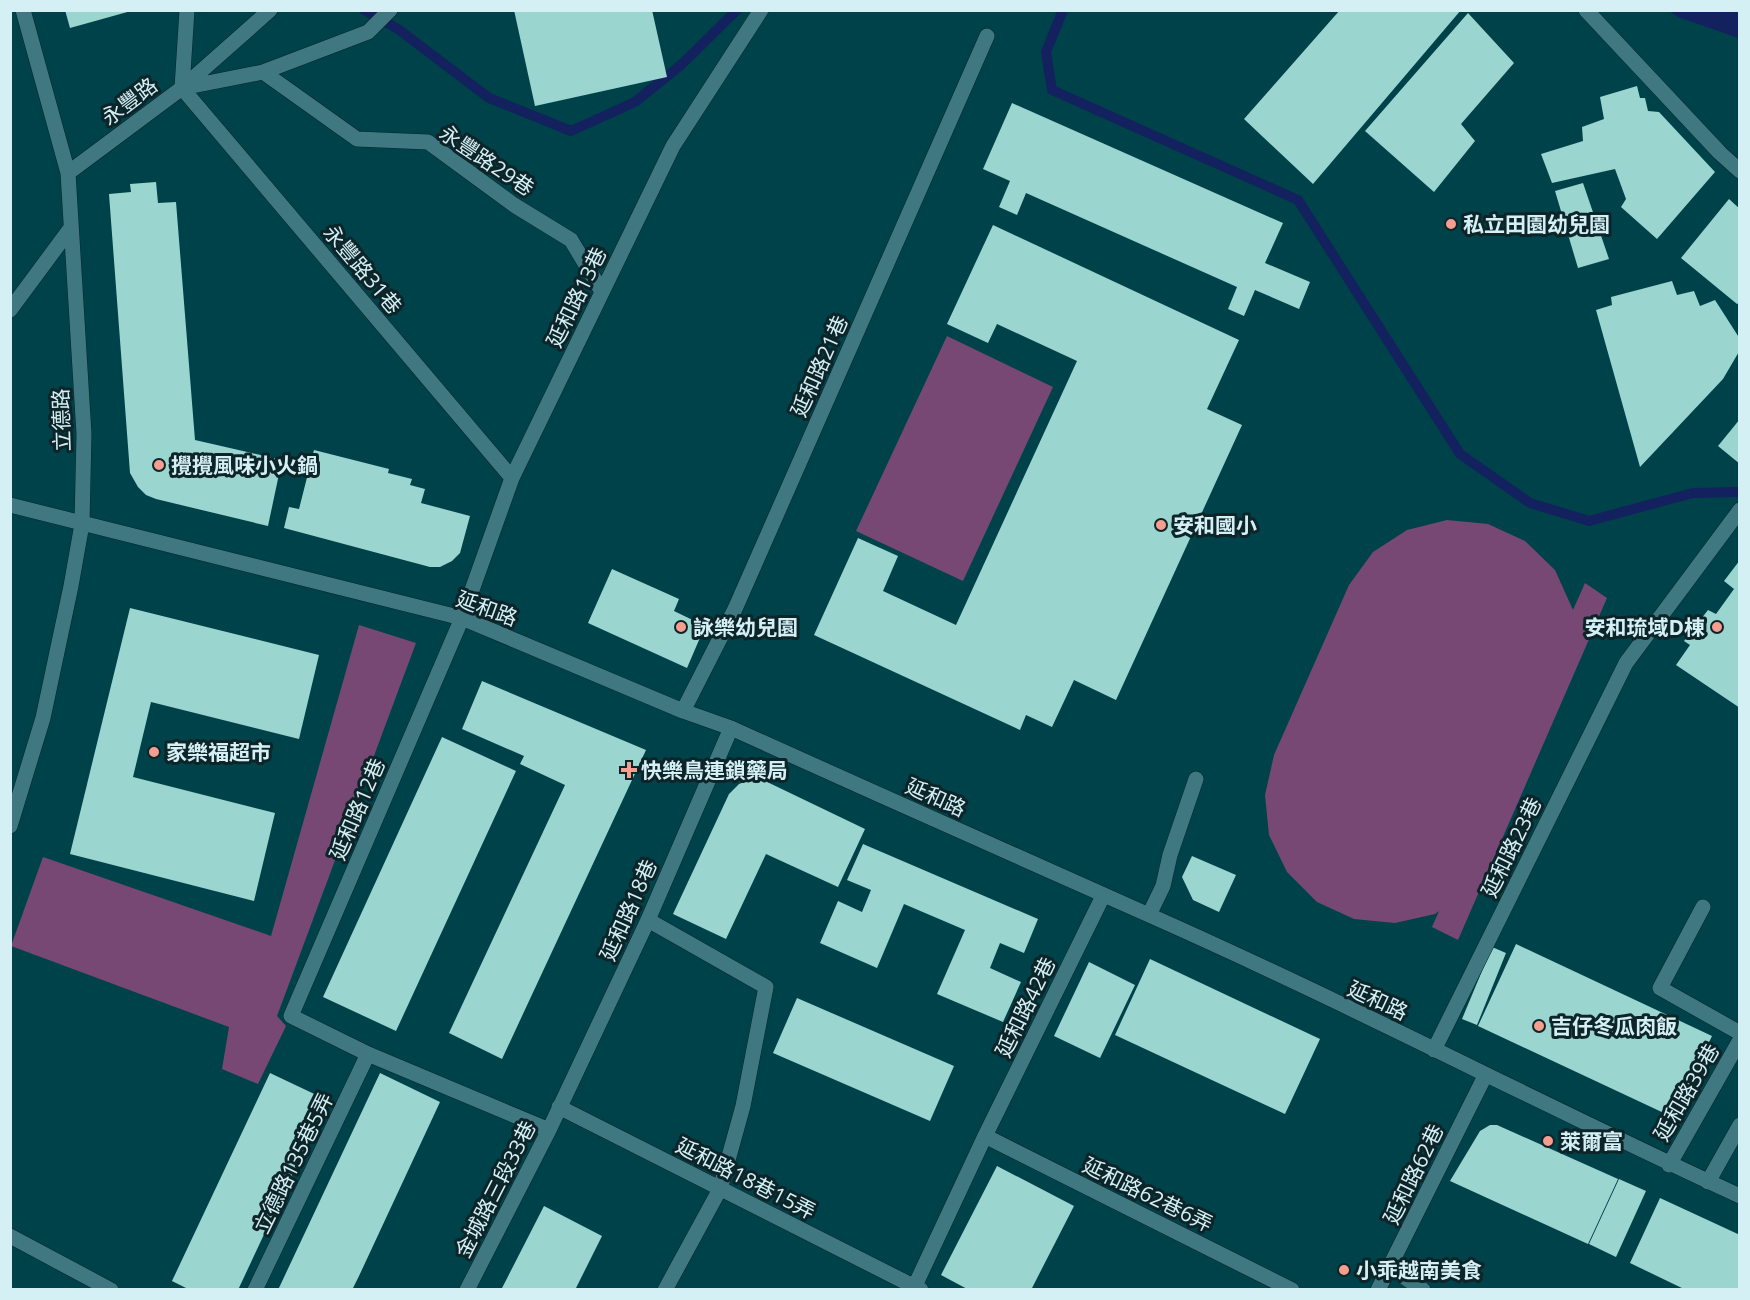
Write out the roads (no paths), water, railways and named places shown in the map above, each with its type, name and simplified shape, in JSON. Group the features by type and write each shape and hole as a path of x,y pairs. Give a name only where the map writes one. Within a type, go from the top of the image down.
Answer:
{"street":[{"name":"立德路","path":"10,826 43,718 82,524 84,434 68,174 23,10"},
{"name":"永豐路","path":"68,174 182,88 187,10"},
{"path":"182,88 270,10"},
{"path":"182,88 263,72 368,32 390,10"},
{"name":"延和路13巷","path":"462,618 512,478 601,290 674,146 761,10"},
{"path":"1586,10 1720,153 1740,171"},
{"name":"延和路21巷","path":"683,711 735,609 987,36"},
{"name":"永豐路29巷","path":"263,72 357,139 428,142 514,205 571,240 601,290"},
{"name":"永豐路31巷","path":"182,88 512,478"},
{"path":"10,310 70,229"},
{"name":"延和路","path":"10,505 462,618 683,711 731,728 1149,915 1434,1050 1669,1165 1740,1196"},
{"name":"延和路23巷","path":"1434,1050 1626,663 1740,510"},
{"name":"延和路12巷","path":"369,1054 291,1016 462,618"},
{"name":"延和路18巷","path":"559,1107 648,920 731,728"},
{"path":"1149,915 1163,886 1170,855 1196,779"},
{"name":"延和路42巷","path":"916,1288 985,1136 1104,896"},
{"path":"1703,907 1660,988 1740,1033"},
{"path":"648,920 766,987 743,1106 720,1189 665,1290"},
{"name":"延和路39巷","path":"1669,1165 1740,1040"},
{"path":"369,1054 549,1130"},
{"name":"立德路135巷5弄","path":"255,1290 369,1054"},
{"name":"延和路62巷","path":"1378,1290 1485,1076"},
{"name":"金城路三段33巷","path":"467,1290 559,1107"},
{"name":"延和路18巷15弄","path":"559,1107 916,1288"},
{"path":"1708,1182 1740,1125"},
{"name":"延和路62巷6弄","path":"985,1136 1292,1290"},
{"path":"10,1236 111,1290"},
{"path":"1390,1267 1423,1290"}],"waterway":[{"path":"364,10 398,29 489,98 571,131 635,102 681,65 737,10"},
{"path":"1063,10 1046,52 1052,90 1298,200 1460,454 1530,503 1589,521 1693,493 1740,492"}],"place":[{"name":"私立田園幼兒園","path":"1451,224"},
{"name":"攪攪風味小火鍋","path":"159,465"},
{"name":"安和國小","path":"1161,525"},
{"name":"詠樂幼兒園","path":"681,627"},
{"name":"安和琉域D棟","path":"1717,627"},
{"name":"家樂福超市","path":"154,752"},
{"name":"快樂鳥連鎖藥局","path":"629,770"},
{"name":"吉仔冬瓜肉飯","path":"1539,1026"},
{"name":"萊爾富","path":"1548,1141"},
{"name":"小乖越南美食","path":"1344,1270"}]}
